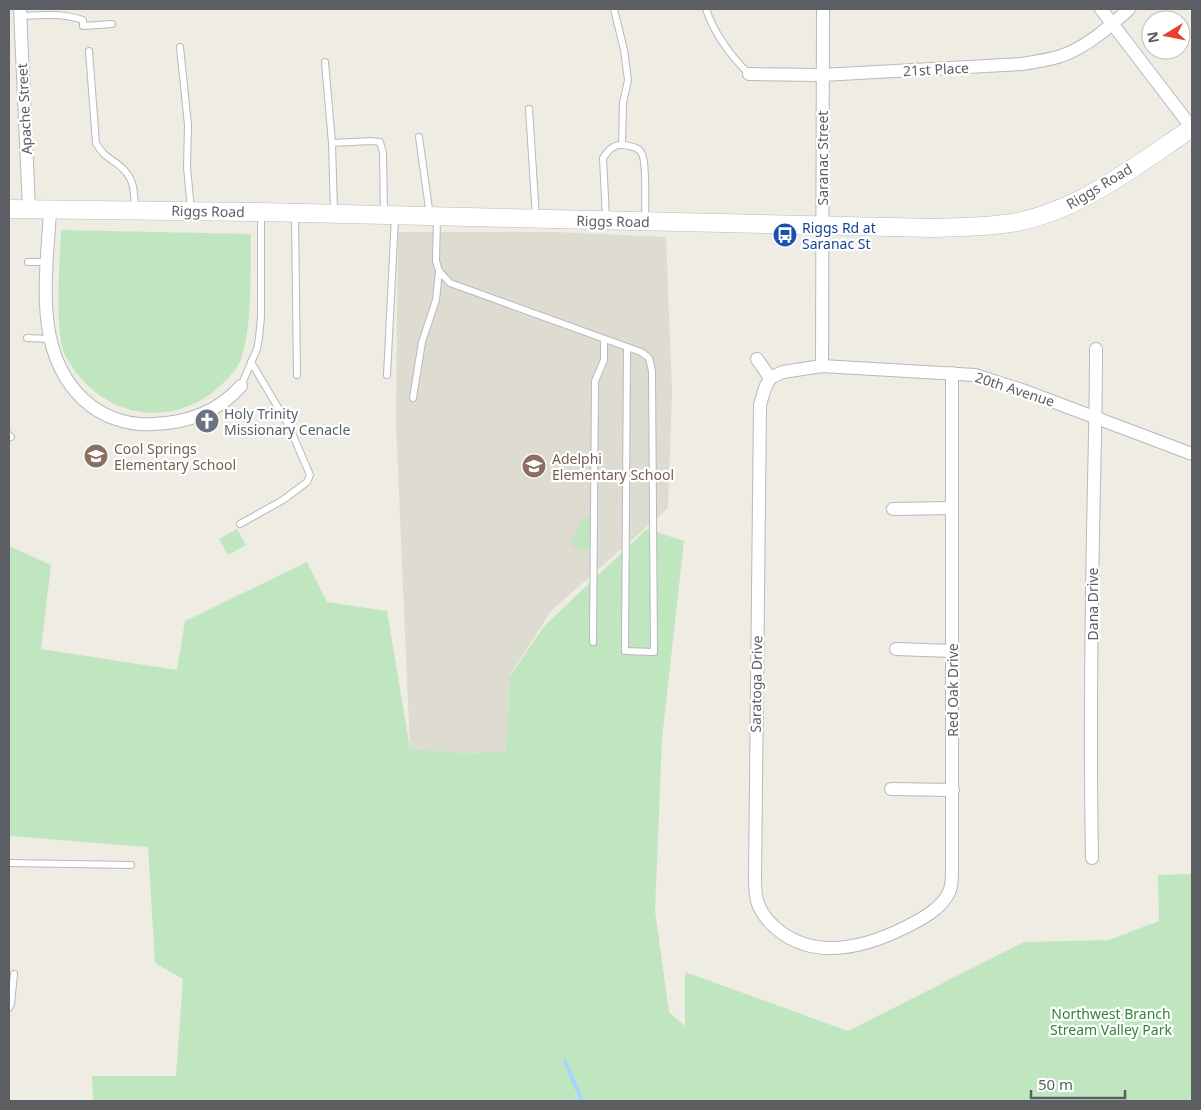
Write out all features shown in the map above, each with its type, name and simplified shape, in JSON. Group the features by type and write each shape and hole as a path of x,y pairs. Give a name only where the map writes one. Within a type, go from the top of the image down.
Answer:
{"main road":[{"name":"Riggs Road","path":"9,209 334,213 390,216 933,228 982,226 1017,222 1076,202 1192,128"}],"street":[{"name":"Saranac Street","path":"822,366 823,9"},
{"path":"1101,9 1192,128"},
{"name":"21st Place","path":"749,74 822,75 1039,62 1072,52 1113,24 1129,9"},
{"name":"Apache Street","path":"20,12 29,209"},
{"path":"50,210 46,302 49,339 55,361 70,387 90,407 126,422 136,424 167,424 199,416 228,399 241,386"},
{"name":"Dana Drive","path":"1092,858 1092,543 1096,349"},
{"path":"757,359 770,378"},
{"name":"20th Avenue","path":"770,378 783,372 822,366 976,375 989,378 1192,454"},
{"name":"Red Oak Drive","path":"851,946 878,940 920,920 943,901 950,890 952,875 953,790 952,373"},
{"name":"Saratoga Drive","path":"770,378 760,405 756,897 767,919 777,930 790,939 805,945 822,948 851,946"},
{"path":"893,509 952,508"},
{"path":"896,649 952,650"},
{"path":"891,789 953,790"}],"lane":[{"path":"614,9 624,50 628,80 623,103 622,145"},
{"path":"706,9 710,21 724,44 749,74"},
{"path":"20,12 72,16 83,20 83,26 112,24"},
{"path":"180,46 188,124 187,167 191,211"},
{"path":"89,51 96,143 101,152 124,170 131,180 134,190 135,211"},
{"path":"325,62 332,143 334,213"},
{"path":"529,110 536,219"},
{"path":"418,137 434,217 436,261 439,270 450,283 642,352 649,358 652,371 654,652 625,651 627,347"},
{"path":"332,143 371,140 380,142 384,153 390,216 387,375"},
{"path":"606,221 603,158 608,150 622,145 637,148 643,154 646,184 645,222"},
{"path":"241,386 257,349 261,317 261,212"},
{"path":"295,213 297,375"},
{"path":"28,262 47,262"},
{"path":"413,398 422,342 436,300 439,270"},
{"path":"27,338 49,339"},
{"path":"594,642 595,381 604,360 604,339"},
{"path":"240,524 283,500 307,482 310,475 289,426 252,362"},
{"path":"9,863 131,865"},
{"path":"9,1008 12,1004 14,974"}],"shaded area":[{"name":"Adelphi Elementary School","path":"398,232 554,232 666,237 672,392 668,508 552,610 510,675 506,751 467,753 410,749 396,424"}],"green space":[{"path":"61,230 251,234 250,298 245,345 239,364 232,374 209,395 189,406 168,412 148,413 128,409 109,401 92,390 77,374 65,355 62,345 59,313"},
{"path":"582,517 593,518 589,551 578,550 571,544"},
{"path":"237,529 246,545 228,555 219,539"},
{"name":"Northwest Branch Stream Valley Park","path":"647,529 684,541 662,739 655,911 669,1012 685,1026 685,972 848,1031 1024,942 1109,940 1159,921 1158,875 1192,874 1192,1101 93,1101 92,1076 176,1076 183,979 155,963 148,847 9,836 9,546 51,565 41,649 177,670 185,621 307,562 327,602 387,611 410,749 467,753 506,751 510,676 545,625"}],"waterway":[{"path":"565,1061 582,1101"}],"place":[{"name":"Riggs Rd at Saranac St","path":"785,235"},
{"name":"Holy Trinity Missionary Cenacle","path":"207,421"},
{"name":"Cool Springs Elementary School","path":"96,456"},
{"name":"Adelphi Elementary School","path":"534,466"}]}
